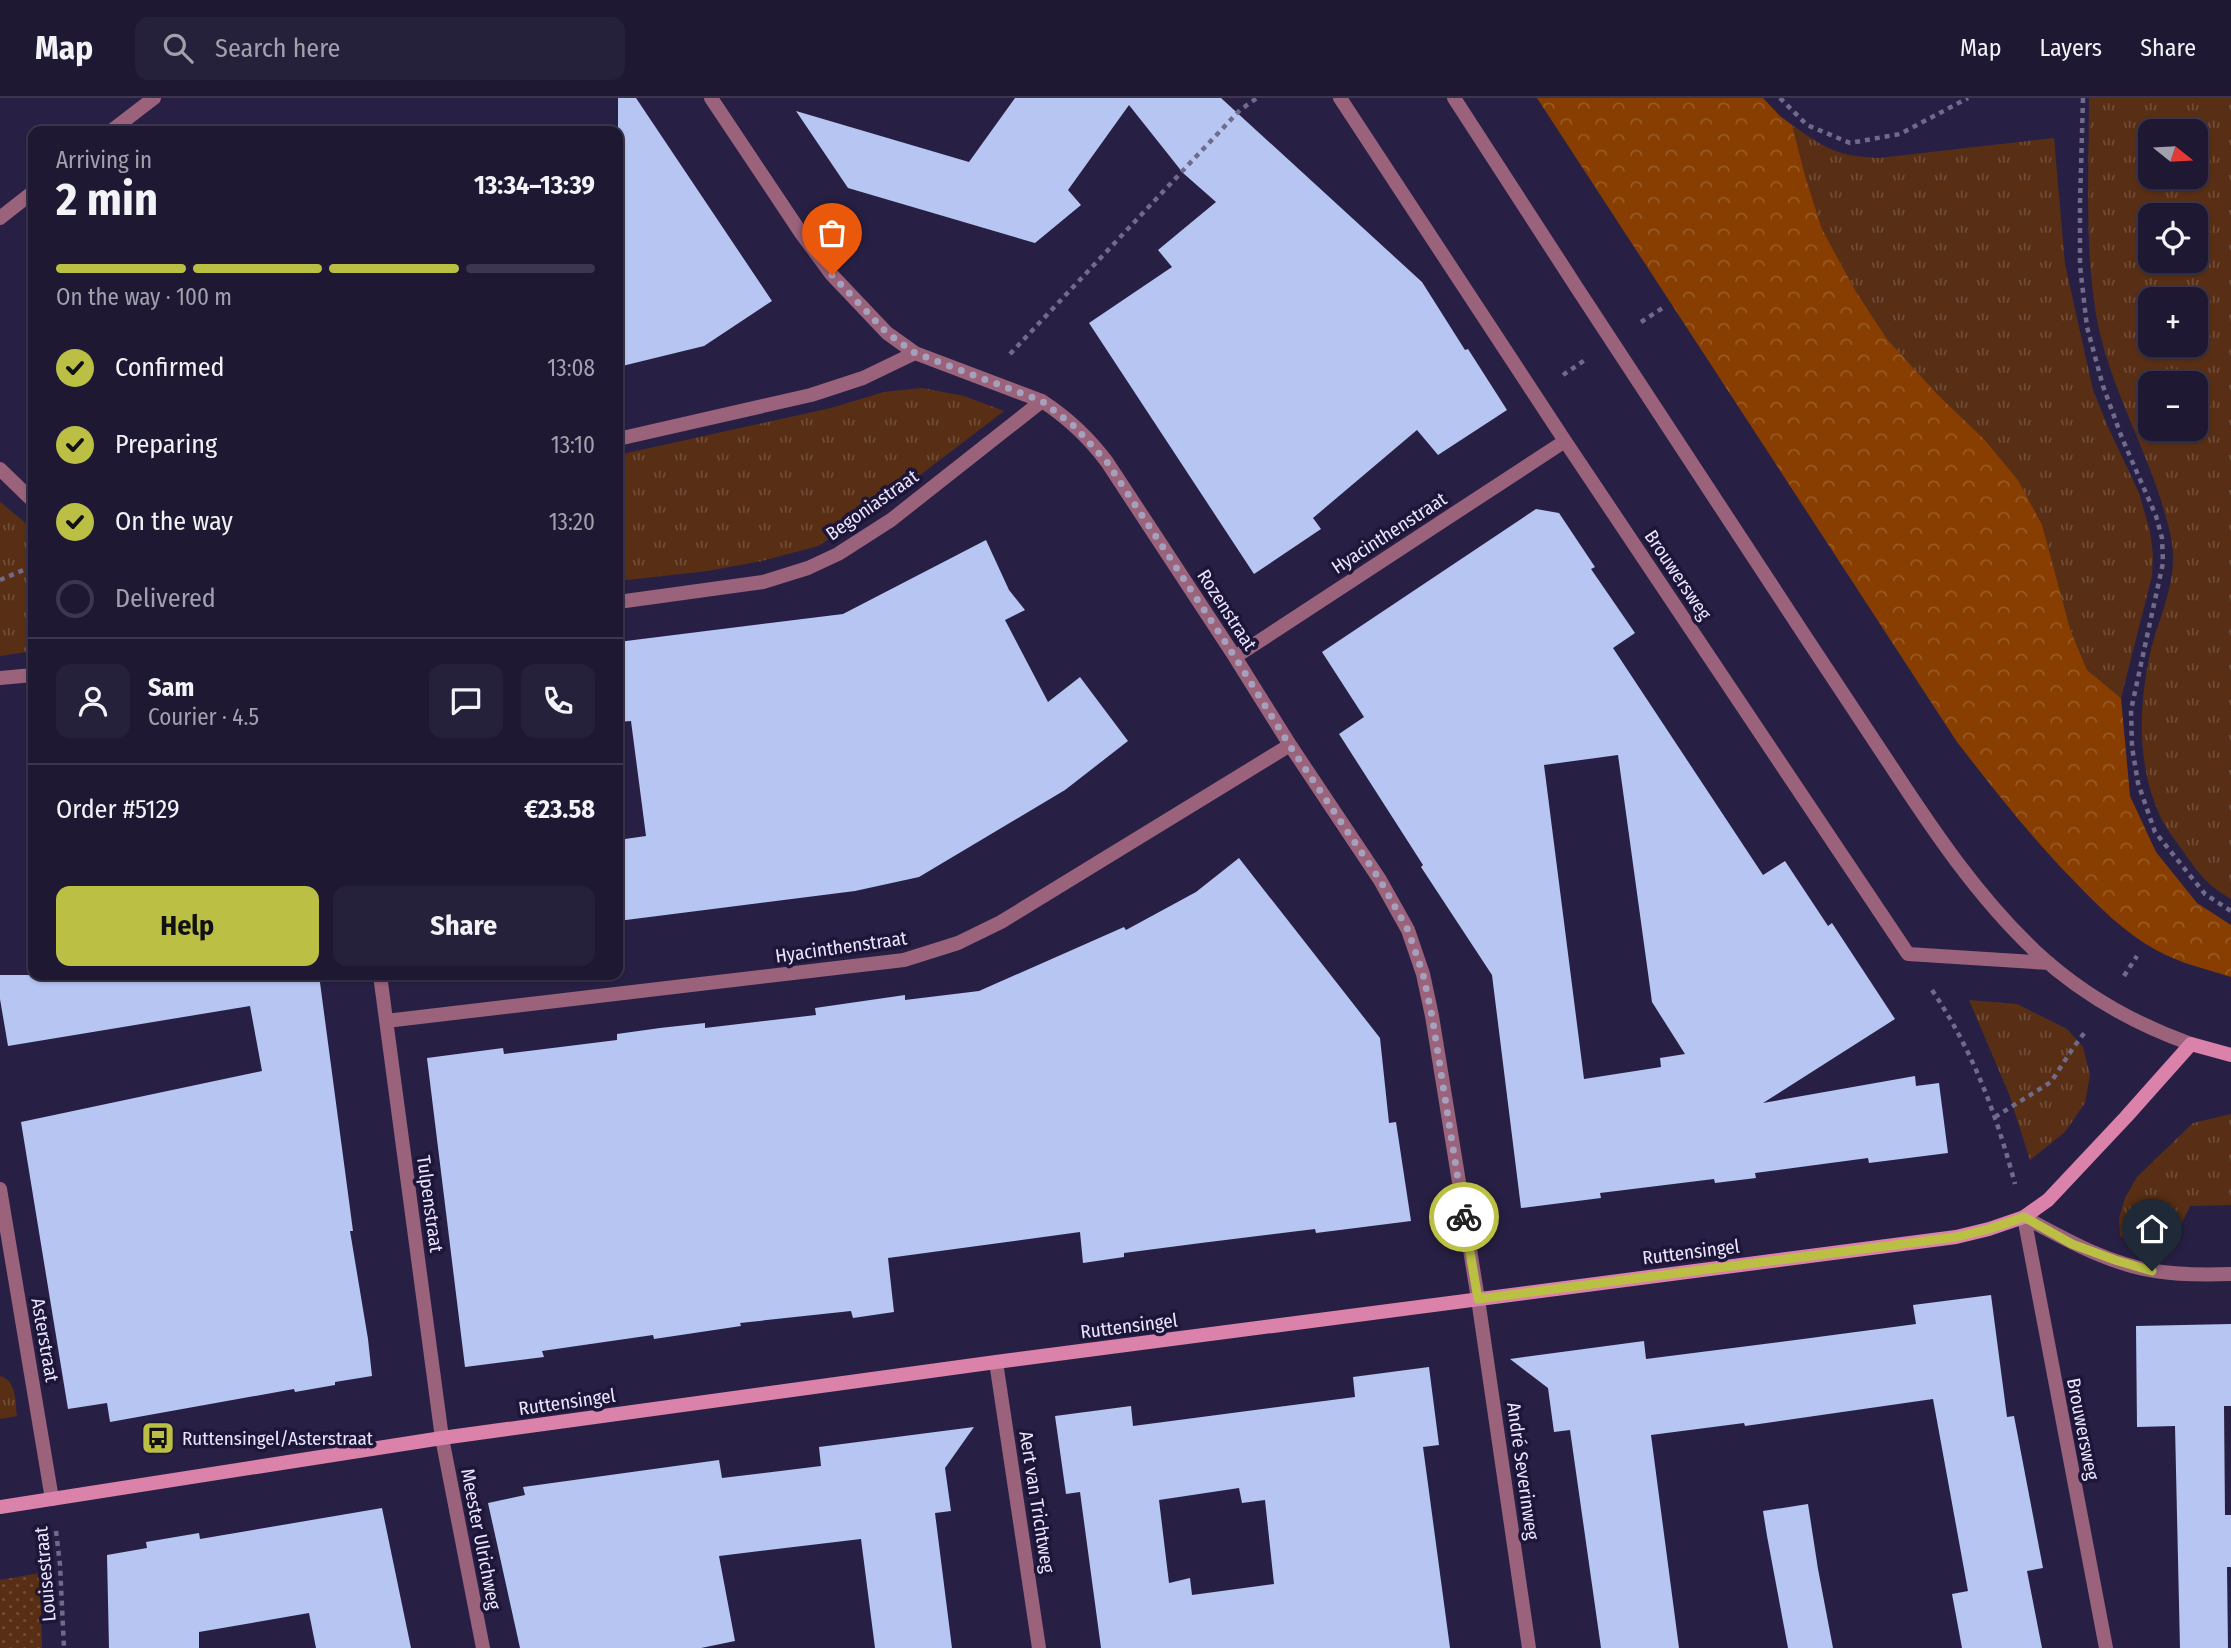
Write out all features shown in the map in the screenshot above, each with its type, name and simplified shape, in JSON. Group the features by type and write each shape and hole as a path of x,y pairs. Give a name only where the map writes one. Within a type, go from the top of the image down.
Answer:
{"street":[{"path":"118,126 154,98"},
{"name":"Rozenstraat","path":"711,98 832,275 887,333 915,353 1042,401 1074,426 1107,462 1380,880 1408,930 1423,974 1478,1299"},
{"name":"Brouwersweg","path":"1340,98 1565,441 1908,954"},
{"path":"1454,98 1611,342 1937,836 2004,918 2069,981 2106,1006 2139,1023 2191,1044 2231,1055"},
{"path":"0,218 28,196"},
{"path":"623,438 811,395 863,378 915,353"},
{"name":"Begoniastraat","path":"623,600 763,582 808,568 838,554 891,520 1042,401"},
{"name":"Hyacinthenstraat","path":"1235,657 1565,441"},
{"path":"0,469 28,496"},
{"path":"0,678 28,675"},
{"name":"Hyacinthenstraat","path":"386,1021 904,960 958,943 1001,922 1290,746"},
{"path":"1908,954 2049,963"},
{"name":"Tulpenstraat","path":"381,980 442,1438"},
{"name":"Ruttensingel","path":"0,1507 442,1438 996,1362 1956,1237 2024,1217 2048,1200 2191,1044"},
{"name":"Asterstraat","path":"0,1189 52,1499"},
{"path":"2024,1217 2072,1244 2152,1271 2231,1274"},
{"name":"Brouwersweg","path":"2024,1217 2106,1648"},
{"name":"André Severinweg","path":"1478,1299 1529,1648"},
{"name":"Aert van Trichtweg","path":"996,1362 1039,1648"},
{"name":"Meester Ulrichweg","path":"442,1438 483,1648"}],"path":[{"path":"986,380 1240,110 1257,98"},
{"path":"1780,98 1807,125 1850,143 1900,134 1968,98"},
{"path":"2083,98 2080,265 2088,327 2103,386 2156,516 2162,538 2163,563 2131,710 2137,783 2155,832 2205,894 2231,911"},
{"path":"0,580 28,568"},
{"path":"1908,954 1949,1014 1987,1092 2024,1217"},
{"path":"1995,1118 2052,1082 2073,1048 2106,1006 2137,956"},
{"name":"Louisestraat","path":"52,1499 60,1565 64,1648"}],"green space":[{"path":"1537,98 1763,98 1792,125 1822,229 1855,290 1887,339 1938,395 1984,439 2018,480 2042,525 2070,629 2087,670 2121,698 2130,796 2156,852 2197,903 2231,925 2231,977 2165,955 2123,928 2058,864 1985,778 1957,742"},
{"path":"2089,98 2231,98 2231,899 2209,884 2198,872 2164,824 2148,780 2142,738 2146,675 2171,581 2173,550 2161,500 2138,441 2208,441 2208,371 2138,371 2138,440 2111,370 2098,325 2091,270"},
{"path":"1792,125 1832,150 1879,158 2054,138 2065,264 2093,390 2139,493 2150,531 2153,555 2152,576 2121,698 2087,670 2018,480 1984,439 1938,395 1887,339 1855,290 1822,229"},
{"path":"922,388 964,396 1004,411 869,514 818,546 762,561 707,571 623,580 623,454 831,408 884,392"},
{"path":"0,502 28,525 28,652 0,656"},
{"path":"1969,1000 2017,1004 2067,1029 2083,1047 2090,1075 2085,1103 2065,1132 2030,1160 2009,1094"},
{"path":"2231,1114 2231,1205 2190,1206 2166,1256 2139,1250 2120,1236 2119,1218 2125,1198 2137,1177 2193,1123"},
{"path":"0,1376 10,1382 17,1416 0,1419"},
{"path":"40,1573 42,1648 0,1648 0,1580"}],"building":[{"path":"618,98 636,98 772,301 704,346 623,366 623,126 618,126"},
{"path":"1015,98 1221,98 1422,282 1507,410 1438,455 1417,430 1313,518 1321,529 1254,574 1089,323 1172,267 1158,250 1216,202 1183,173 1129,105 1068,190 1081,205 1035,243 848,188 796,111 969,162"},
{"path":"1536,509 1559,513 1595,567 1591,569 1635,633 1613,648 1763,875 1785,861 1828,926 1832,923 1895,1019 1763,1103 1915,1076 1916,1086 1939,1083 1948,1153 1869,1163 1868,1158 1755,1173 1756,1178 1715,1183 1714,1179 1600,1193 1601,1198 1521,1208 1492,975 1339,734 1364,717 1322,652","holes":["1618,755 1652,1002 1685,1054 1660,1058 1661,1067 1584,1079 1544,765"]},
{"path":"986,540 1009,590 1025,610 1005,620 1048,702 1080,677 1128,741 1065,790 919,877 855,891 623,920 623,839 646,836 631,721 623,722 623,641 843,614"},
{"path":"1239,858 1380,1038 1389,1123 1396,1122 1411,1221 1201,1243 1124,1253 1124,1257 1083,1263 1080,1232 888,1258 894,1312 853,1318 851,1311 740,1323 741,1326 654,1339 653,1335 542,1351 544,1357 465,1367 427,1058 503,1048 504,1054 617,1040 617,1034 660,1028 705,1023 705,1028 816,1015 815,1008 905,995 905,1000 979,991 1124,927 1126,930 1196,892"},
{"path":"0,975 28,975 28,980 320,980 353,1231 350,1231 372,1376 335,1382 335,1385 295,1392 294,1389 110,1422 107,1403 68,1409 21,1122 262,1071 250,1006 8,1046 0,999"},
{"path":"1991,1295 2007,1417 2014,1416 2043,1568 2027,1571 2042,1648 1962,1648 1952,1594 1968,1591 1933,1399 1745,1426 1744,1423 1651,1435 1679,1648 1601,1648 1570,1430 1554,1432 1548,1388 1510,1359 1644,1341 1646,1359 1916,1324 1913,1305"},
{"path":"2231,1324 2231,1406 2224,1406 2225,1515 2231,1515 2231,1567 2227,1567 2228,1648 2180,1648 2175,1426 2137,1427 2136,1326"},
{"path":"1429,1367 1439,1445 1423,1447 1450,1648 1101,1648 1080,1492 1066,1494 1055,1416 1131,1406 1133,1426 1355,1397 1353,1377","holes":["1239,1488 1242,1503 1265,1500 1274,1584 1192,1595 1190,1578 1169,1583 1159,1500"]},
{"path":"974,1427 945,1468 951,1511 935,1513 952,1648 875,1648 861,1539 719,1556 735,1641 701,1648 520,1648 488,1503 525,1495 523,1487 719,1460 722,1478 821,1466 819,1447"},
{"path":"1808,1504 1833,1648 1788,1648 1767,1536 1763,1511"},
{"path":"382,1508 411,1648 316,1648 309,1613 199,1632 199,1648 109,1648 107,1555 147,1548 146,1542 199,1533 200,1539"}],"way so far":[{"path":"832,275 887,333 915,353 1042,401 1074,426 1107,462 1380,880 1408,930 1423,974 1432,1016 1464,1217"}],"place":[{"name":"Ruttensingel/Asterstraat","path":"158,1438"}],"route":[{"path":"1464,1217 1478,1299 1956,1237 2024,1217 2072,1244 2152,1271"}]}
